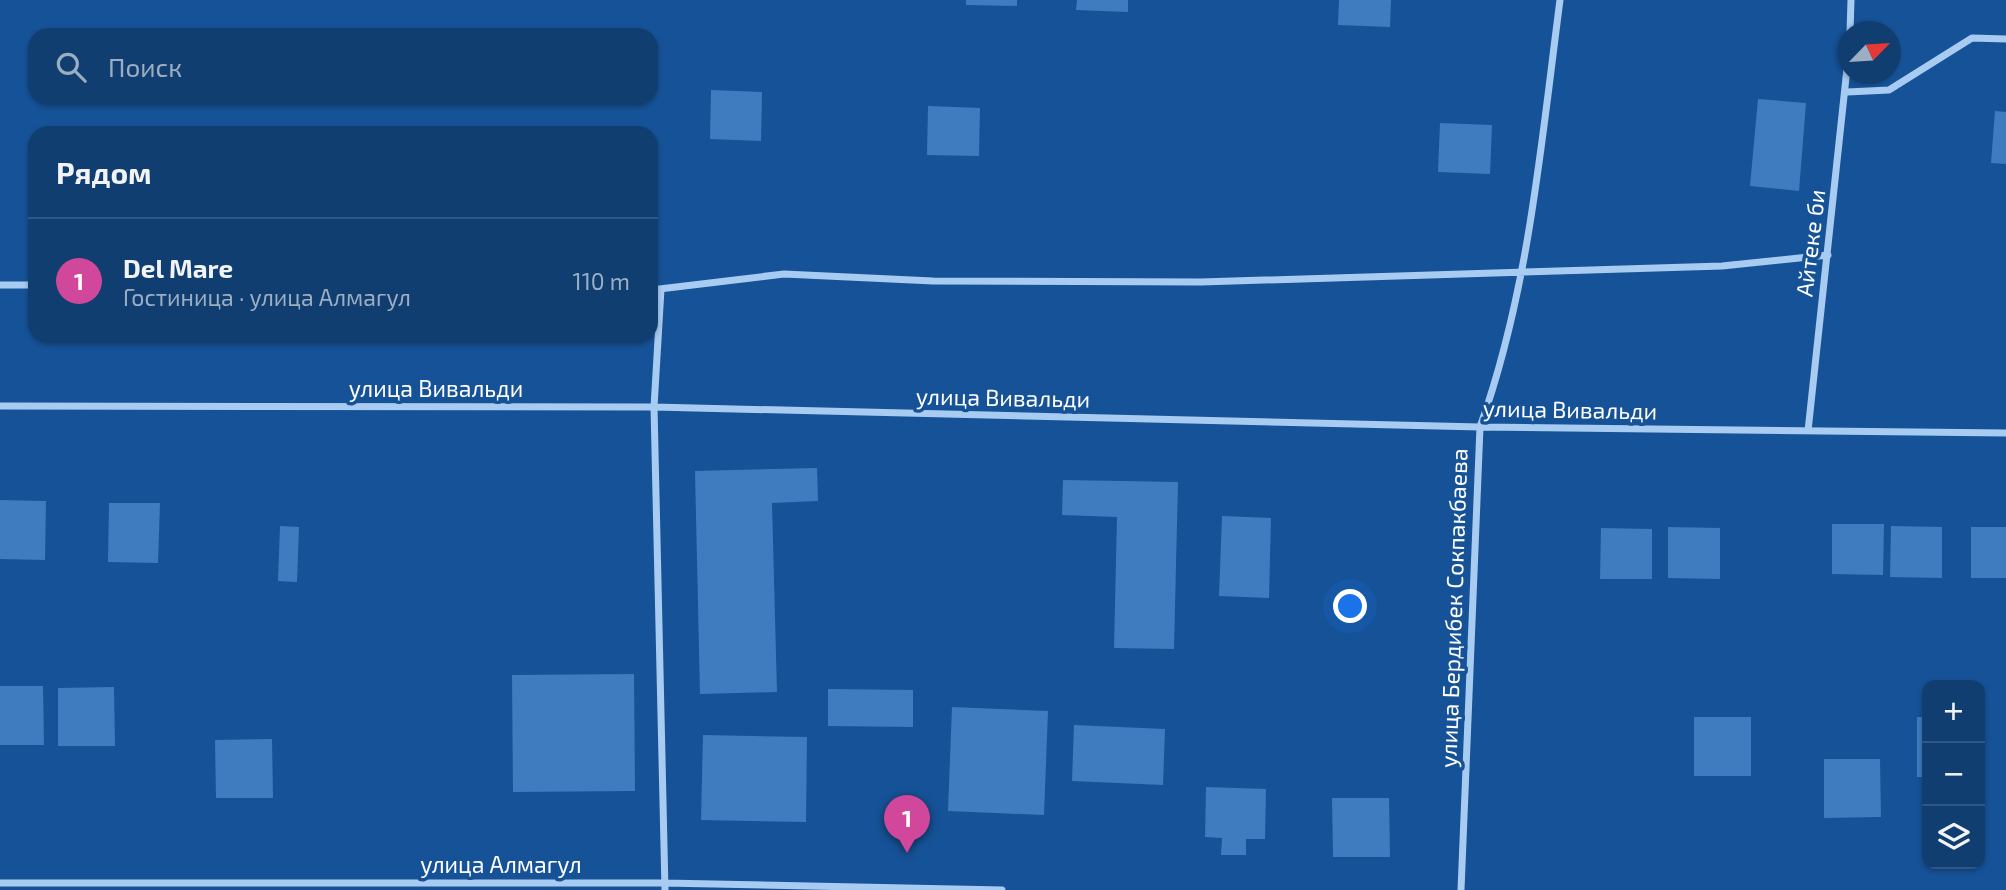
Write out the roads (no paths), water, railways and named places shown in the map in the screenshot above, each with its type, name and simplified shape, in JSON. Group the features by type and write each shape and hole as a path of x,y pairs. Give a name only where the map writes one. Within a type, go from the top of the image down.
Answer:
{"street":[{"name":"улица Бердибек Сокпакбаева","path":"1461,890 1480,427 1501,370 1524,271 1560,0"},
{"path":"1850,21 1851,0"},
{"path":"1847,92 1889,90 1972,38 2006,39"},
{"name":"Айтеке би","path":"1808,431 1847,84"},
{"path":"658,289 784,274 933,281 1201,282 1722,266 1828,255"},
{"path":"0,285 28,285"},
{"path":"658,340 661,289"},
{"path":"658,343 654,407 665,886"},
{"name":"улица Вивальди","path":"0,406 654,407 1480,427 2006,433"},
{"name":"улица Алмагул","path":"0,883 1002,890"}],"place":[{"name":"Del Mare","path":"907,853"}]}
